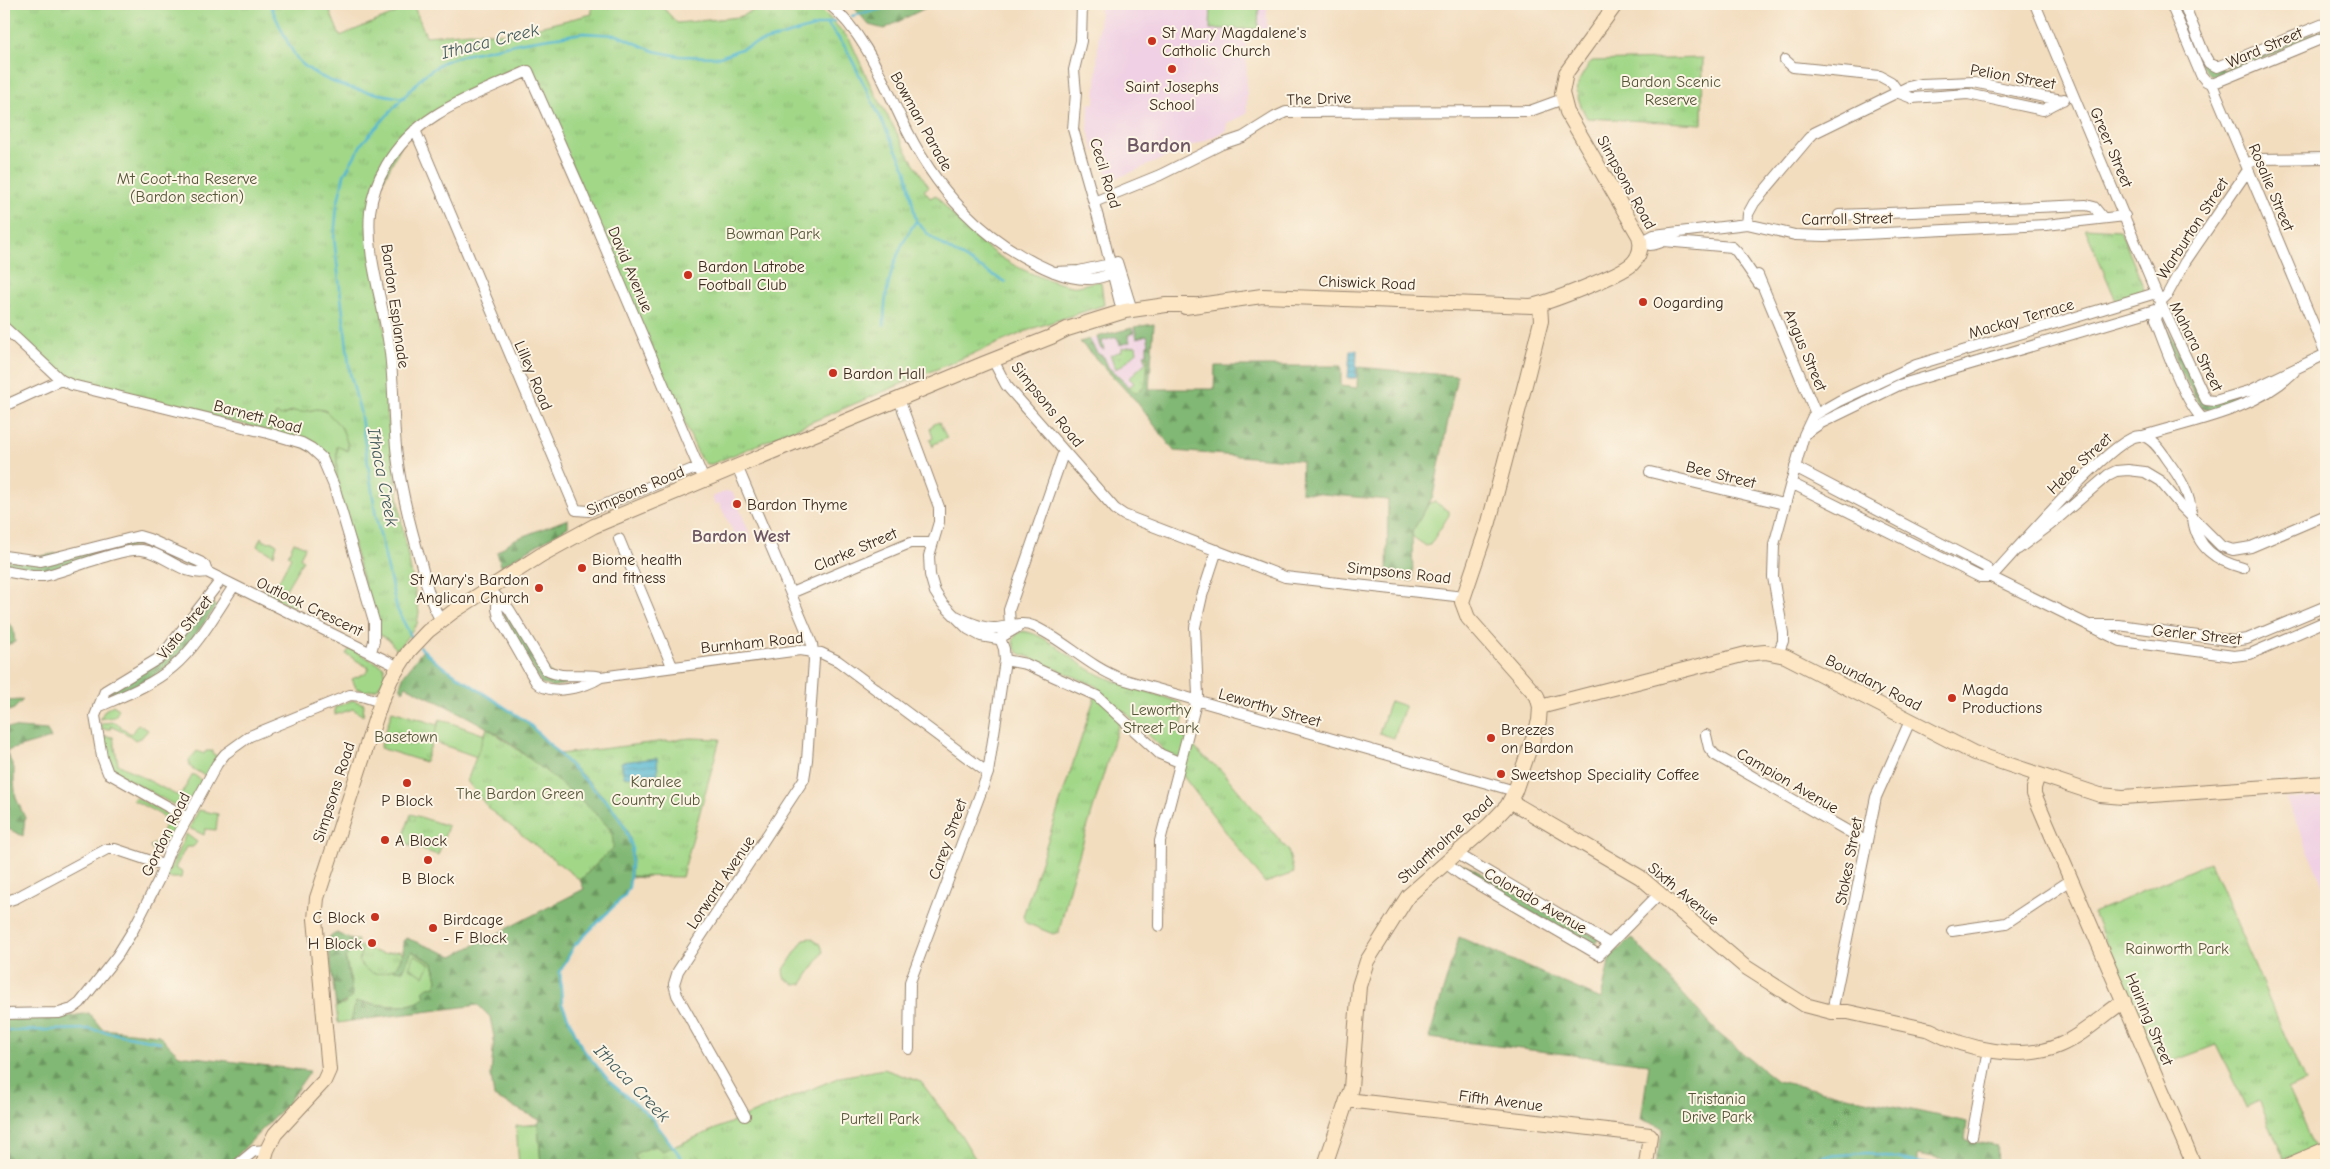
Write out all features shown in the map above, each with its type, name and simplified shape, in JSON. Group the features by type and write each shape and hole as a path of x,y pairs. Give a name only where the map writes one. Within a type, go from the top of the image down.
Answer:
{"main road":[{"name":"Simpsons Road","path":"1464,597 1489,522 1527,378 1541,321 1540,304 1627,268 1637,257 1641,242 1635,227 1567,112 1563,99 1562,88 1566,72 1616,4"},
{"name":"Chiswick Road","path":"993,360 1067,329 1166,305 1194,305 1262,296 1498,305 1540,304"},
{"name":"Simpsons Road","path":"263,1165 267,1150 275,1134 327,1076 329,1051 317,945 316,903 381,702 399,666 409,651 441,620 494,592 541,555 579,534 993,360"},
{"path":"1464,597 1463,607 1468,618 1537,696 1540,707"},
{"name":"Boundary Road","path":"1540,707 1746,654 1761,652 1778,654 1974,753 2111,797 2326,783"},
{"name":"Stuartholme Road","path":"1325,1165 1347,1100 1353,1075 1360,986 1367,961 1408,896 1496,818 1513,796 1535,735 1540,707"},
{"name":"Haining Street","path":"2038,775 2034,794 2194,1165"},
{"name":"Sixth Avenue","path":"1513,796 1640,877 1755,975 1805,1004 1832,1012 1848,1012 1930,1030 1942,1037 1988,1050 2017,1053 2058,1046 2124,1001"},
{"name":"Fifth Avenue","path":"1347,1100 1650,1135 1646,1165"},
{"path":"2289,1165 2326,1149"}],"street":[{"name":"Bowman Parade","path":"829,4 841,15 862,41 915,145 938,182 958,207 977,226 1013,252 1054,272 1077,279 1113,269"},
{"name":"Cecil Road","path":"1082,4 1080,41 1074,70 1076,93 1072,127 1097,202 1113,269 1127,313"},
{"name":"Greer Street","path":"2035,4 2126,216 2158,301"},
{"name":"Rosalie Street","path":"2170,4 2203,77 2212,84 2326,354"},
{"path":"2184,4 2196,33 2185,38"},
{"name":"Ward Street","path":"2196,33 2205,56 2214,66 2225,64 2326,23"},
{"name":"Ward Street","path":"2212,84 2326,37"},
{"path":"1785,60 1794,67 1880,76 1888,80 1899,93"},
{"name":"Bardon Esplanade","path":"441,620 434,608 412,532 397,458 389,341 375,276 370,232 370,211 378,184 386,166 400,144 415,130 448,108 528,71"},
{"name":"David Avenue","path":"528,71 704,480"},
{"name":"Pelion Street","path":"1747,224 1749,212 1756,200 1814,133 1908,87 1921,84 1969,81 2063,100 2074,95"},
{"name":"The Drive","path":"1097,202 1220,145 1243,137 1286,112 1530,111 1563,99"},
{"name":"Lilley Road","path":"415,130 576,510 589,511 698,467"},
{"name":"Warburton Street","path":"2158,301 2167,295 2185,262 2247,167 2260,159 2326,158"},
{"name":"Carroll Street","path":"1839,215 2086,205 2094,206 2103,218"},
{"path":"1963,211 1963,229"},
{"name":"Carroll Street","path":"1641,242 1651,236 1747,224 1810,236 2046,225 2126,216"},
{"path":"1641,242 1648,245 1664,242 1672,234"},
{"name":"Angus Street","path":"1664,242 1732,247 1768,298"},
{"name":"Angus Street","path":"1758,276 1816,414"},
{"name":"Mahara Street","path":"2158,301 2207,401 2215,401 2249,392 2280,375 2297,370 2326,354"},
{"name":"Mahara Street","path":"2158,301 2156,320 2158,329 2190,401 2202,418"},
{"name":"Mackay Terrace","path":"1816,414 1894,373 1944,356 2158,301"},
{"name":"Mackay Terrace","path":"1804,435 1821,423 1899,385 2158,301"},
{"name":"Barnett Road","path":"4,327 60,380 81,388 268,433 302,443 311,448 322,458 334,486 374,621 375,635 371,652"},
{"name":"Simpsons Road","path":"993,360 1006,386 1118,512 1290,578 1464,597"},
{"name":"Mahara Street","path":"2143,436 2261,398 2280,386 2297,370"},
{"path":"1894,373 1899,385"},
{"path":"4,406 60,380"},
{"path":"899,399 939,507 939,522 929,558 932,584 942,603 975,633 988,638 1000,638 1018,626 1028,625"},
{"path":"1778,654 1783,641 1783,633 1774,583 1772,559 1784,504 1804,435 1810,420 1816,414"},
{"name":"Hebe Street","path":"1991,577 2018,549 2039,522 2113,450 2132,437 2143,436 2158,448 2179,476 2188,494 2197,534 2213,556 2243,568"},
{"path":"1000,638 1010,626 1009,610 1064,451"},
{"path":"737,466 814,651"},
{"name":"Gerler Street","path":"1796,467 1986,567 1991,577"},
{"name":"Hebe Street","path":"2018,549 2106,477 2116,471 2138,470 2154,476 2218,544 2229,550 2251,547 2326,515"},
{"name":"Bee Street","path":"1650,472 1784,504"},
{"name":"Gerler Street","path":"1791,483 1980,577 1991,577 2121,641 2234,656 2250,654 2326,621"},
{"name":"Outlook Crescent","path":"4,556 41,561 139,536 200,562 205,566 207,572"},
{"path":"619,539 672,666"},
{"name":"Clarke Street","path":"791,593 908,544 914,542 932,543"},
{"name":"Outlook Crescent","path":"4,571 44,576 123,553 143,550 192,573 207,572 399,666"},
{"path":"1159,926 1160,841 1179,762 1197,701 1195,627 1202,596 1217,550"},
{"name":"Vista Street","path":"188,818 115,779 107,771 94,721 106,689 161,657 222,580"},
{"name":"Vista Street","path":"98,707 150,682 174,667 195,642 234,586"},
{"name":"Burnham Road","path":"494,592 508,607 546,670 557,675 591,674 601,677"},
{"name":"Burnham Road","path":"494,592 499,617 540,686 556,689 591,683 601,677 672,666 800,650 814,651 838,661 988,773"},
{"name":"Gerler Street","path":"2091,625 2119,625 2234,641 2247,639 2326,606"},
{"path":"956,616 990,628 1020,623 1028,625"},
{"name":"Leworthy Street","path":"1028,625 1106,673 1513,796"},
{"name":"Carey Street","path":"908,1049 910,982 988,773 1005,660 1000,638"},
{"name":"Lorward Avenue","path":"745,1116 677,995 674,984 678,972 804,779 807,760 814,651"},
{"path":"1005,660 1032,666 1097,696 1160,754 1179,762"},
{"name":"Gordon Road","path":"4,1014 59,1013 72,1009 80,1003 128,938 157,884 163,864 221,759 245,738 350,695 360,695 381,702"},
{"name":"Stokes Street","path":"1832,1012 1878,791 1910,721"},
{"name":"Campion Avenue","path":"1706,735 1708,748 1715,755 1867,842"},
{"path":"4,902 105,849 115,849 163,864"},
{"name":"Colorado Avenue","path":"1456,854 1610,944"},
{"name":"Colorado Avenue","path":"1445,863 1460,874 1599,955 1660,893"},
{"path":"1952,931 2006,923 2071,880"},
{"path":"4,895 14,898"},
{"path":"1972,1136 1988,1050"},
{"path":"237,1165 254,1151 267,1150"}],"shaded area":[{"name":"Saint Josephs School","path":"1100,4 1267,4 1267,35 1246,34 1247,114 1227,123 1226,131 1130,173 1114,179 1108,177 1098,150 1094,151 1088,130 1089,104 1095,103"},
{"path":"1154,324 1149,389 1136,401 1080,342"},
{"path":"727,491 733,493 752,539 739,544 719,503 715,505 712,497"},
{"path":"2326,797 2326,893 2286,799"}],"green space":[{"path":"4,4 327,4 340,36 396,13 392,4 413,4 426,36 470,32 510,34 592,14 591,4 660,4 677,23 739,17 767,4 806,4 819,9 830,18 850,40 870,84 910,157 929,187 924,190 930,198 936,195 979,241 1011,264 1049,280 1071,286 1101,282 1104,305 1034,328 712,464 706,464 700,458 530,70 523,64 491,79 483,80 476,86 454,96 448,108 407,134 368,210 386,341 387,411 391,445 402,525 419,612 417,624 397,650 389,640 378,634 337,486 337,446 348,451 348,445 342,428 325,410 292,411 281,416 276,414 270,431 65,379 4,323"},
{"path":"851,4 933,4 884,29 869,25"},
{"path":"1211,4 1259,4 1258,29 1210,29"},
{"path":"2326,27 2326,33 2219,77 2206,71 2200,63 2194,48 2195,44 2223,70"},
{"name":"Bardon Scenic Reserve","path":"1703,58 1702,124 1587,118 1582,109 1578,95 1579,82 1592,61"},
{"path":"2085,228 2120,230 2145,291 2117,303"},
{"path":"2162,319 2201,398 2265,392 2217,409 2210,410 2201,407 2181,371 2160,322"},
{"path":"1154,324 1149,389 1214,389 1215,366 1341,366 1341,386 1357,388 1358,367 1457,376 1433,496 1412,532 1413,581 1387,579 1388,500 1301,492 1302,461 1174,451 1136,401 1080,342 1089,339 1097,353 1104,357 1108,367 1136,393 1146,383 1148,356 1145,357 1144,354 1147,353 1147,345 1149,344 1147,335 1137,338 1134,327"},
{"path":"1132,328 1134,333 1128,335 1130,342 1120,345 1117,337 1102,341 1104,350 1100,347 1097,337"},
{"path":"1136,346 1137,352 1116,369 1110,355 1122,351 1122,348"},
{"path":"1148,356 1146,384 1136,393 1129,387 1134,383 1129,378 1146,362 1145,357"},
{"path":"317,409 324,411 335,419 346,438 348,451 337,446 337,486 324,457 270,431 276,413 284,415 292,412"},
{"path":"939,422 947,438 934,444 933,447 930,440 933,438 930,429"},
{"path":"1435,502 1449,511 1449,515 1430,545 1426,546 1413,537 1412,532 1429,503"},
{"path":"568,519 568,527 501,566 497,552 513,540"},
{"path":"261,537 263,541 277,544 274,555 257,546"},
{"path":"140,539 199,565 200,571 146,546 139,545 40,573 4,567 4,560 12,561"},
{"path":"294,542 305,547 300,558 303,560 282,596 296,603 293,607 262,592 265,588 273,592 291,557 288,555"},
{"path":"212,602 216,607 183,651 163,671 128,689 113,694 109,692 148,669"},
{"path":"502,612 506,613 554,678 574,681 594,678 552,687 541,683"},
{"path":"4,620 13,627 15,642 4,646"},
{"name":"Leworthy Street Park","path":"1023,631 1041,637 1096,673 1180,703 1185,709 1181,730 1200,754 1221,770 1288,850 1294,873 1265,883 1160,746 1123,710 1070,885 1059,932 1053,934 1026,923 1023,916 1098,687 1019,653 1013,644 1016,635"},
{"path":"350,648 384,667 386,677 377,689 365,691 356,688 352,679 366,673 369,668 346,654"},
{"path":"423,650 435,661 527,722 559,754 585,752 612,780 645,878 631,877 625,895 574,946 560,972 562,1004 582,1048 611,1083 650,1116 673,1147 733,1122 639,1165 638,1162 628,1165 541,1165 538,1124 540,1120 494,1097 491,1075 494,1037 490,1017 478,1005 351,1021 356,1002 402,1006 419,1002 425,997 423,991 428,987 436,986 437,980 433,963 412,951 403,971 394,970 403,954 403,941 406,938 453,956 584,889 580,880 613,848 548,776 520,750 469,717 406,686 403,691 400,686 404,675"},
{"path":"23,700 14,709 6,712 6,727 47,730 51,738 6,751 14,768 16,798 25,818 23,836 4,827 4,701"},
{"path":"353,700 364,704 363,716 353,709 335,715 335,707"},
{"path":"1390,701 1405,706 1394,738 1379,733"},
{"path":"113,705 119,709 115,717 100,719 105,710"},
{"name":"Basetown","path":"392,711 438,725 425,762 380,748"},
{"path":"440,719 485,735 477,757 432,741"},
{"path":"114,722 131,734 138,724 148,730 142,737 135,740 110,726 111,729 101,729 102,723"},
{"name":"The Bardon Green","path":"487,728 515,747 574,794 611,832 613,848 580,880 490,810 467,781"},
{"path":"103,736 113,737 118,764 176,795 182,793 193,774 202,781 192,800 186,806 174,805 117,773 109,762"},
{"name":"Karalee Country Club","path":"690,738 720,739 682,877 631,876 632,849 623,823 604,797 560,754"},
{"path":"197,751 204,754 206,751 213,751 213,754 217,756 205,776 190,767 189,760"},
{"path":"135,797 169,815 174,822 168,840 161,848 153,852 150,846 157,842 166,823 161,815 133,800"},
{"path":"199,810 218,814 216,830 205,829 204,835 189,828"},
{"path":"411,814 448,826 438,855 401,843"},
{"path":"186,834 197,842 193,847 186,847 175,868 182,872 181,878 166,878"},
{"name":"Rainworth Park","path":"2210,862 2305,1082 2288,1090 2314,1147 2285,1160 2259,1101 2246,1107 2216,1045 2160,1066 2093,913"},
{"path":"1464,864 1598,938 1593,951 1463,870 1461,868"},
{"path":"337,933 352,940 351,952 345,957 353,997 336,1007 328,942 329,937"},
{"name":"Tristania Drive Park","path":"1459,937 1601,999 1610,957 1632,938 1719,1034 1777,1081 1967,1122 1965,1140 1997,1146 1998,1165 1954,1165 1953,1162 1918,1155 1918,1165 1655,1165 1663,1128 1641,1119 1649,1064 1429,1038"},
{"path":"811,938 821,945 823,952 802,984 795,985 784,977 783,971 804,939"},
{"path":"352,940 358,940 357,945 362,947 360,954 387,972 396,967 395,969 411,951 433,963 437,978 436,986 421,1001 411,1004 400,1006 357,1002 351,1021 338,1023 336,1007 346,1003 351,982 345,956 352,945"},
{"path":"362,947 382,954 399,951 403,954 396,967 385,972 376,973 367,970 359,961"},
{"path":"415,955 430,964 424,976 409,968"},
{"path":"89,1013 102,1029 159,1035 179,1055 310,1071 286,1105 228,1165 4,1165 4,1017 60,1018"},
{"name":"Purtell Park","path":"884,1069 921,1082 961,1135 979,1165 639,1165 634,1154 655,1146 663,1151 840,1077"},
{"path":"538,1124 541,1165 519,1165 516,1126"}],"water":[{"path":"1350,350 1357,350 1356,378 1348,378"},
{"path":"657,758 658,774 624,777 621,762"}],"waterway":[{"path":"270,4 293,51 300,62 311,71 349,88 404,98"},
{"name":"Ithaca Creek","path":"852,16 901,4"},
{"name":"Ithaca Creek","path":"413,640 397,609 376,517 360,411 350,373 334,238 337,206 344,175 362,143 423,76 443,62 464,55 524,42 583,33 617,35 654,51 679,56 720,57 754,44 834,21"},
{"path":"827,23 846,48 906,170 916,221 929,235 947,248 1005,282"},
{"path":"884,325 886,297 892,271 902,245 916,221"},
{"name":"Ithaca Creek","path":"420,647 435,661 527,722 611,806 624,826 632,847 629,887 625,895 574,946 560,972 562,1004 582,1048 611,1083 650,1116 687,1165"},
{"path":"4,1031 89,1029 160,1042"},
{"path":"1797,1165 1825,1156 1869,1153 1932,1165"}],"place":[{"name":"St Mary Magdalene's Catholic Church","path":"1152,41"},
{"name":"Saint Josephs School","path":"1172,69"},
{"name":"Bardon Latrobe Football Club","path":"688,275"},
{"name":"Oogarding","path":"1643,302"},
{"name":"Bardon Hall","path":"833,373"},
{"name":"Bardon Thyme","path":"737,504"},
{"name":"Biome health and fitness","path":"582,568"},
{"name":"St Mary's Bardon Anglican Church","path":"539,588"},
{"name":"Magda Productions","path":"1952,698"},
{"name":"Breezes on Bardon","path":"1491,738"},
{"name":"Sweetshop Speciality Coffee","path":"1501,774"},
{"name":"P Block","path":"407,783"},
{"name":"A Block","path":"385,840"},
{"name":"B Block","path":"428,860"},
{"name":"C Block","path":"375,917"},
{"name":"Birdcage - F Block","path":"433,928"},
{"name":"H Block","path":"372,943"}],"district":[{"name":"Bardon","path":"1159,145"},
{"name":"Bardon West","path":"741,536"}],"park label":[{"name":"Mt Coot-tha Reserve (Bardon section)","path":"187,187"},
{"name":"Bowman Park","path":"773,233"}]}
